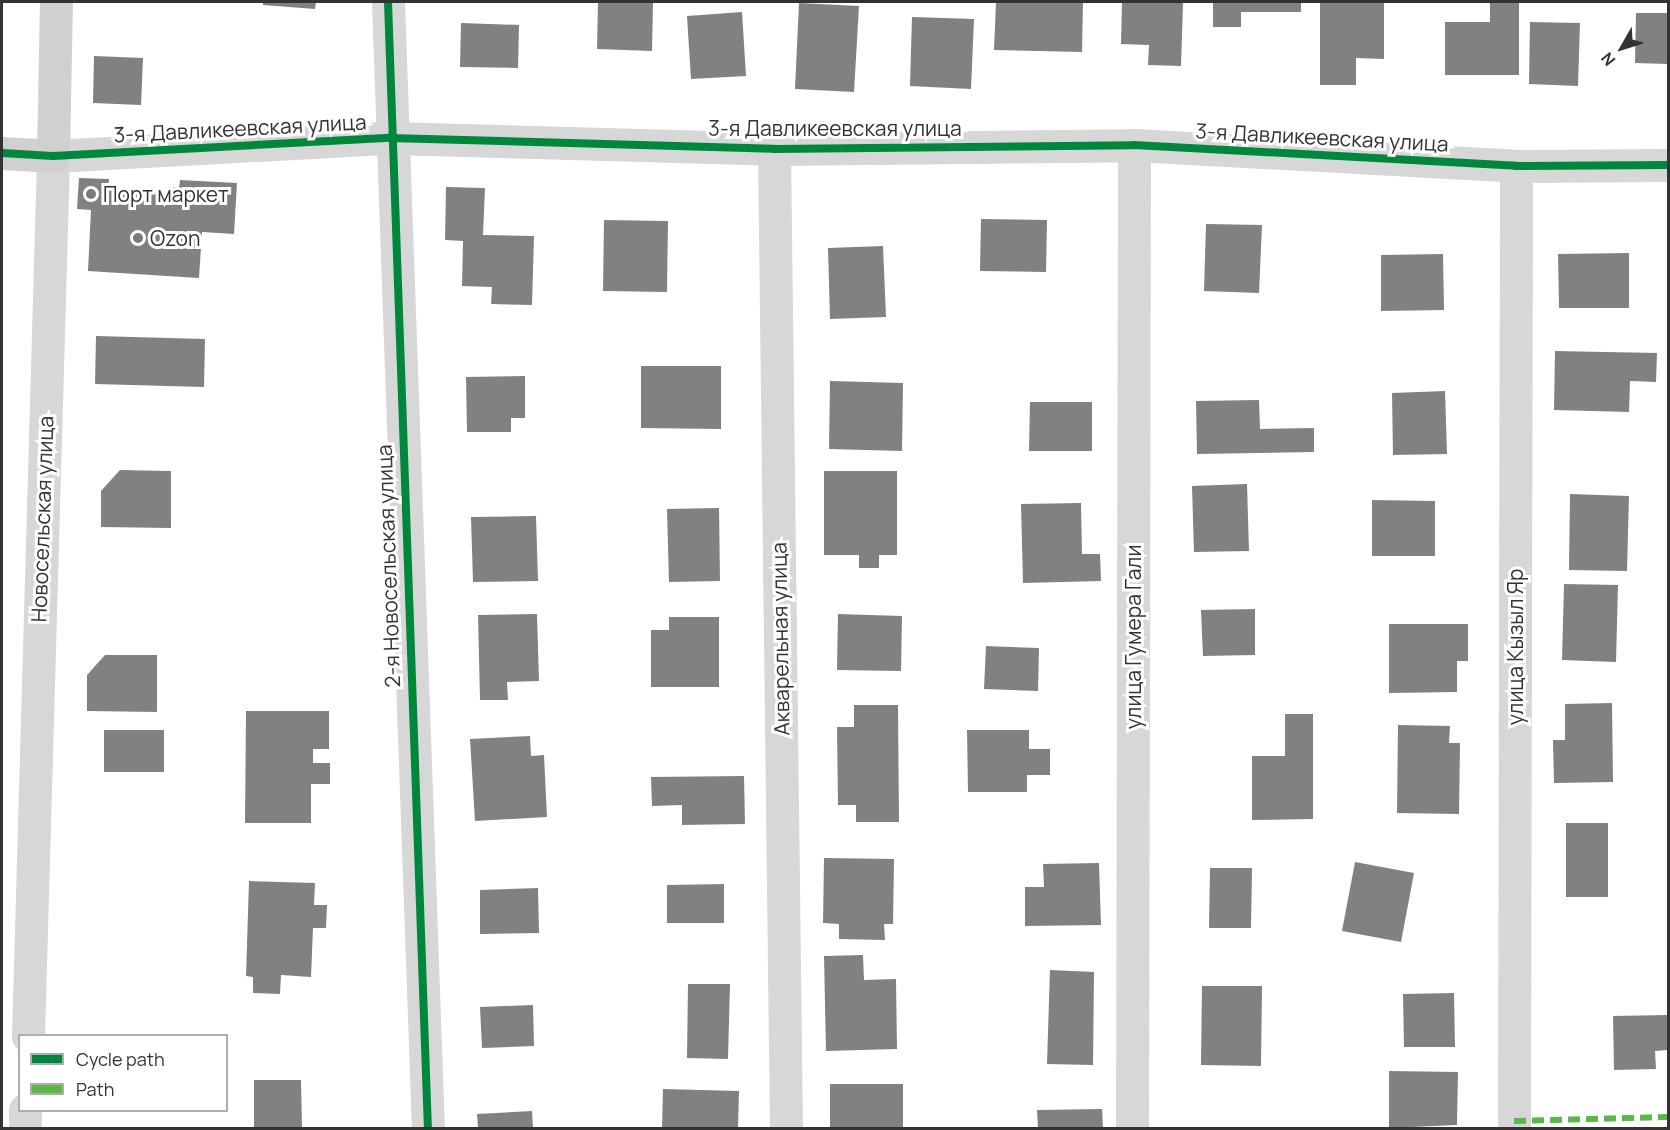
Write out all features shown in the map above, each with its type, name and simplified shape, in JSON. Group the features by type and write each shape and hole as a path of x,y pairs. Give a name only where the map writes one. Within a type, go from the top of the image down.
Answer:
{"street":[{"name":"Новосельская улица","path":"28,1034 56,2"},
{"name":"2-я Новосельская улица","path":"388,2 390,138 428,1128"},
{"name":"3-я Давликеевская улица","path":"2,153 53,156 390,138 774,148 1134,145 1516,166 1668,165"},
{"name":"улица Гумера Гали","path":"1132,1128 1134,145"},
{"name":"Акварельная улица","path":"774,148 786,1128"},
{"name":"улица Кызыл Яр","path":"1514,1128 1516,166"},
{"path":"25,1128 26,1112"}],"building":[{"path":"263,2 316,2 315,9 263,5"},
{"path":"598,2 653,2 652,51 597,49"},
{"path":"996,2 1083,2 1082,52 994,50"},
{"path":"1122,2 1183,3 1181,66 1148,65 1149,45 1121,44"},
{"path":"1213,2 1301,2 1301,12 1241,12 1241,27 1213,27"},
{"path":"1320,2 1384,2 1384,59 1356,58 1356,85 1320,85"},
{"path":"1490,2 1519,2 1519,75 1445,75 1445,22 1490,22"},
{"path":"799,3 859,6 854,92 795,89"},
{"path":"742,12 746,76 691,79 687,16"},
{"path":"1636,13 1668,13 1668,64 1635,63"},
{"path":"912,17 974,19 971,89 910,86"},
{"path":"1530,22 1580,23 1578,86 1529,84"},
{"path":"461,23 519,25 518,68 460,67"},
{"path":"94,56 143,58 141,105 93,103"},
{"path":"79,178 109,179 108,190 171,194 171,187 179,188 180,180 237,183 234,234 202,232 199,278 88,271 91,210 77,209"},
{"path":"446,187 485,188 483,235 534,236 532,305 491,304 492,287 462,286 463,241 445,240"},
{"path":"981,219 1047,220 1046,272 980,271"},
{"path":"604,220 668,221 667,292 603,291"},
{"path":"1206,224 1262,225 1259,293 1204,291"},
{"path":"883,246 886,317 830,319 828,248"},
{"path":"1629,253 1629,308 1559,308 1558,254"},
{"path":"1443,254 1444,310 1381,311 1381,255"},
{"path":"96,336 205,339 204,387 95,384"},
{"path":"1555,351 1657,353 1656,382 1630,381 1629,412 1554,410"},
{"path":"641,366 721,366 721,429 641,428"},
{"path":"525,376 525,418 511,418 511,432 467,432 466,377"},
{"path":"830,381 903,383 902,451 829,449"},
{"path":"1445,391 1447,454 1393,455 1392,393"},
{"path":"1259,400 1260,429 1314,428 1314,452 1197,454 1196,401"},
{"path":"1030,402 1092,402 1092,451 1029,451"},
{"path":"120,470 171,471 171,528 101,527 101,491"},
{"path":"824,471 897,471 897,555 879,555 879,568 859,568 859,555 824,555"},
{"path":"1247,484 1249,551 1194,552 1192,486"},
{"path":"1570,494 1629,496 1627,571 1569,570"},
{"path":"1372,500 1435,501 1435,556 1372,556"},
{"path":"1081,503 1082,554 1100,554 1101,581 1023,583 1021,504"},
{"path":"719,508 720,581 669,582 667,509"},
{"path":"536,516 538,581 473,582 471,517"},
{"path":"1564,584 1618,585 1616,662 1562,660"},
{"path":"1255,609 1255,655 1203,656 1201,610"},
{"path":"537,614 539,681 507,682 508,700 480,700 478,615"},
{"path":"838,614 902,616 901,671 837,670"},
{"path":"669,617 719,617 719,687 651,687 651,630 669,630"},
{"path":"1389,624 1468,624 1468,661 1457,661 1457,692 1389,693"},
{"path":"986,646 1039,648 1038,691 984,689"},
{"path":"105,655 157,655 157,712 87,711 87,675"},
{"path":"1612,703 1613,782 1554,783 1553,740 1565,740 1565,704"},
{"path":"854,705 898,705 899,822 856,822 856,805 838,805 837,727 854,727"},
{"path":"246,711 329,711 329,749 313,749 313,763 330,763 330,784 311,784 311,823 245,823"},
{"path":"1285,714 1313,714 1313,819 1252,820 1252,756 1285,756"},
{"path":"1398,725 1450,726 1449,743 1460,743 1459,814 1397,813"},
{"path":"104,730 164,730 164,772 104,772"},
{"path":"967,730 1029,730 1029,749 1050,749 1050,775 1027,775 1027,792 968,792"},
{"path":"530,736 531,756 544,755 547,817 475,821 470,739"},
{"path":"744,776 745,824 682,825 682,805 652,806 651,777"},
{"path":"1566,823 1608,823 1608,897 1566,897"},
{"path":"824,858 894,859 893,924 884,924 885,940 839,939 839,924 823,923"},
{"path":"1355,862 1414,873 1401,942 1342,931"},
{"path":"1099,863 1101,925 1025,926 1025,887 1044,887 1043,864"},
{"path":"1210,868 1252,868 1251,928 1209,928"},
{"path":"249,881 315,883 314,905 327,905 326,928 313,928 311,977 281,975 280,994 253,993 253,977 246,976"},
{"path":"724,884 724,923 667,923 667,885"},
{"path":"538,888 539,933 480,934 480,890"},
{"path":"863,955 864,980 896,979 897,1049 826,1051 824,956"},
{"path":"1050,970 1094,972 1093,1065 1047,1064"},
{"path":"688,984 730,984 728,1059 687,1058"},
{"path":"1202,986 1262,986 1261,1066 1201,1065"},
{"path":"1454,993 1455,1047 1404,1047 1403,994"},
{"path":"533,1005 534,1046 482,1048 480,1007"},
{"path":"1668,1015 1668,1050 1655,1051 1656,1069 1614,1070 1613,1016"},
{"path":"1389,1071 1458,1072 1457,1125 1389,1128"},
{"path":"254,1080 301,1080 302,1128 254,1128"},
{"path":"830,1084 903,1084 903,1128 830,1128"},
{"path":"663,1089 739,1091 738,1128 662,1128"},
{"path":"1102,1109 1103,1128 1038,1128 1037,1110"},
{"path":"532,1111 533,1128 478,1128 477,1114"}],"marked path":[{"path":"1514,1121 1668,1117"}],"cycle path":[{"path":"388,2 428,1128"},
{"path":"2,153 53,156 390,138 774,149 1134,145 1516,166 1668,165"}],"place":[{"name":"Порт маркет","path":"91,194"},
{"name":"Ozon","path":"138,238"}]}
